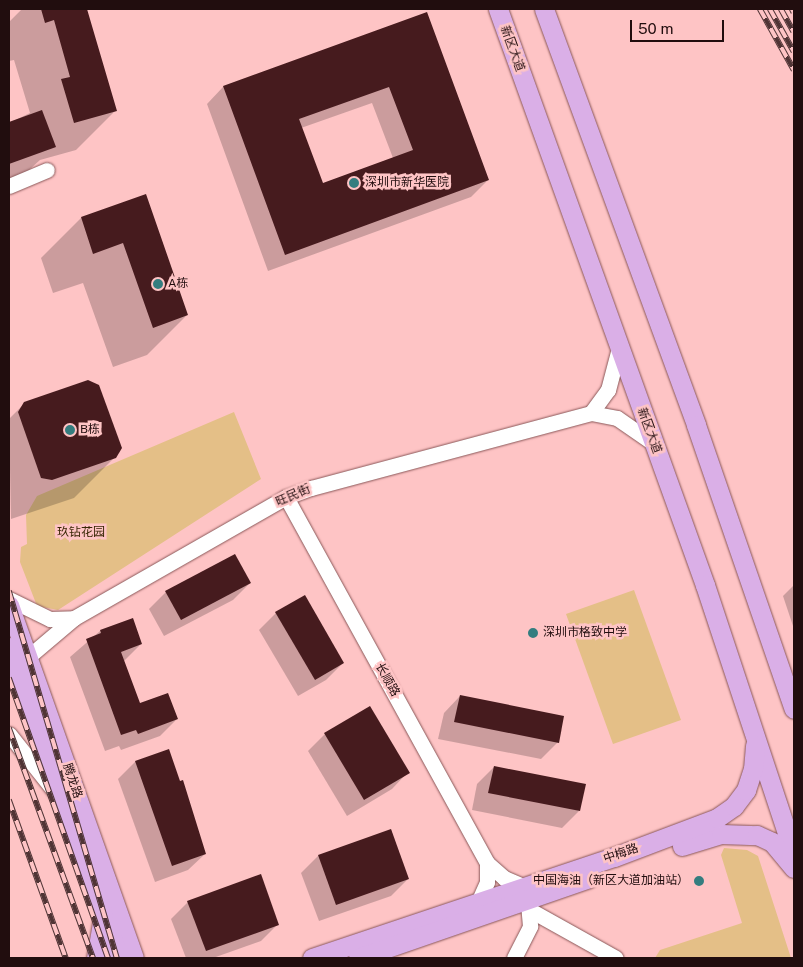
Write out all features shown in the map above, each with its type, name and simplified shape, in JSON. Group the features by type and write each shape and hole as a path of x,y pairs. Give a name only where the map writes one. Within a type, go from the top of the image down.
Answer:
{"main road":[{"name":"新区大道","path":"498,9 753,728 794,854"},
{"path":"544,9 696,425 794,709"},
{"name":"腾龙路","path":"9,605 134,958"},
{"name":"腾龙路","path":"9,647 119,958"},
{"name":"中梅路","path":"312,958 479,900 527,899 614,857 707,823 726,813 742,797 750,780 755,747 753,728"},
{"name":"中梅路","path":"358,958 720,834 749,833 765,838 779,848 794,868"},
{"path":"96,958 103,916"}],"street":[{"path":"9,186 47,170"},
{"path":"619,348 610,384 591,412 617,418 653,443"},
{"name":"旺民街","path":"28,657 74,618 286,497 591,412"},
{"name":"长顺路","path":"286,497 487,864"},
{"path":"9,599 50,620 74,618"},
{"path":"9,734 64,803"},
{"path":"487,864 527,899 616,958"},
{"path":"479,900 486,882 487,864"},
{"path":"514,958 530,926 527,899"}],"green space":[{"name":"玖钻花园","path":"234,412 261,479 58,610 37,606 20,562 21,547 27,544 26,515 37,496"},
{"path":"634,590 681,720 613,744 566,614"},
{"path":"724,848 747,850 758,856 791,958 655,958 660,950 742,923 721,855"}],"building":[{"path":"41,9 87,9 117,111 74,123 61,79 70,77 54,20 45,23"},
{"path":"427,12 489,180 285,255 223,86","holes":["389,87 413,150 323,183 299,119"]},
{"path":"42,110 56,147 9,164 9,122"},
{"name":"A栋","path":"146,194 188,315 153,328 123,243 93,254 81,217"},
{"name":"B栋","path":"88,380 99,385 122,448 116,458 52,480 41,478 18,412 24,402"},
{"path":"235,554 251,583 181,620 165,591"},
{"path":"305,595 344,663 315,680 275,612"},
{"path":"133,618 142,644 121,652 140,703 168,693 178,719 138,734 136,730 121,735 86,639 101,633 100,630"},
{"path":"460,695 564,716 559,743 454,722"},
{"path":"370,706 410,773 364,800 324,733"},
{"path":"169,749 180,781 183,780 206,854 172,866 135,761"},
{"path":"494,766 586,784 580,811 488,793"},
{"path":"391,829 409,879 336,905 318,855"},
{"path":"261,874 279,925 206,951 187,901"}],"railway":[{"path":"760,9 794,70"},
{"path":"770,9 794,52"},
{"path":"781,9 794,32"},
{"path":"792,9 794,13"},
{"path":"9,591 117,958"},
{"path":"9,678 108,958"},
{"path":"9,728 93,958"},
{"path":"9,800 66,958"}],"place":[{"name":"深圳市新华医院","path":"354,183"},
{"name":"A栋","path":"158,284"},
{"name":"B栋","path":"70,430"},
{"name":"深圳市格致中学","path":"533,633"},
{"name":"中国海油（新区大道加油站）","path":"699,881"}]}
